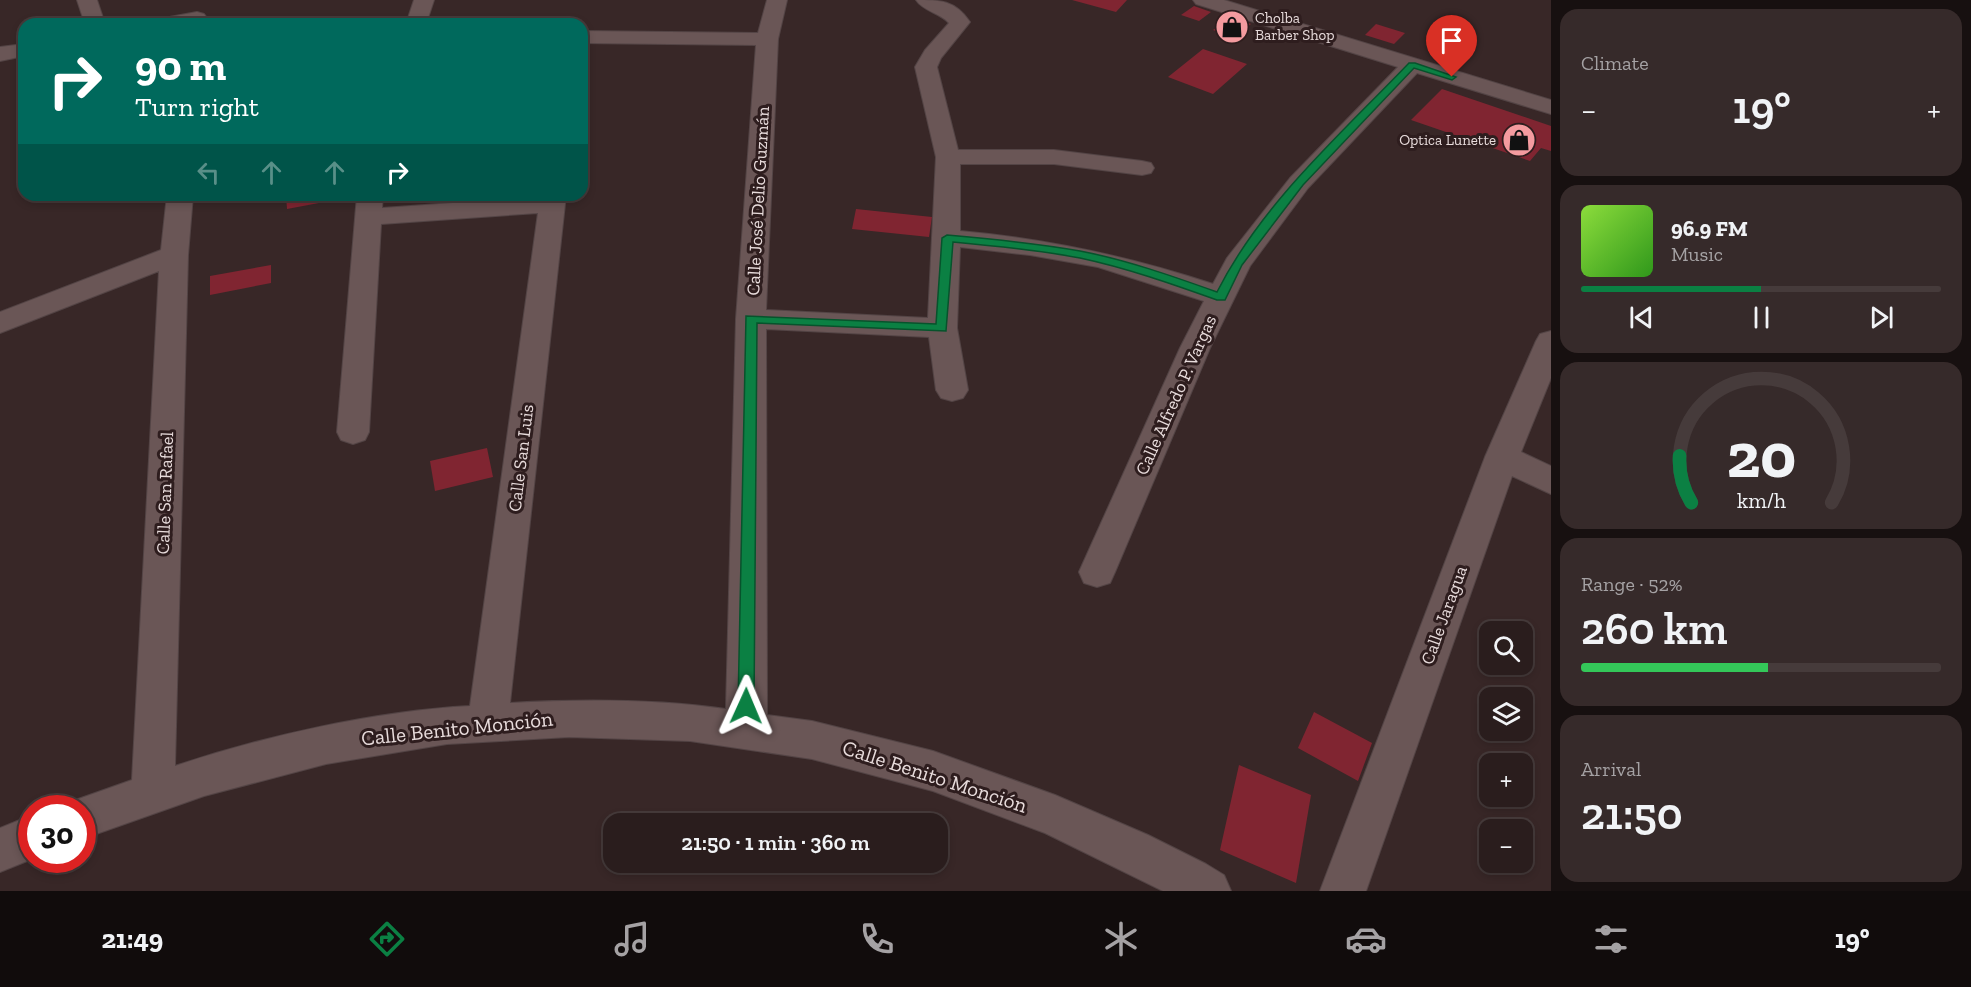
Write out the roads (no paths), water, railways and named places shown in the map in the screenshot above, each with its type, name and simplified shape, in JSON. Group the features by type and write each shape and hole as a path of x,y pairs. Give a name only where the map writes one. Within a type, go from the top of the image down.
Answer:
{"street":[{"path":"87,0 93,18"},
{"path":"418,18 424,0"},
{"name":"Calle José Delio Guzmán","path":"746,728 751,319 767,39 777,0"},
{"path":"926,0 950,12 960,22 954,34 930,55 926,67 948,157 947,238 942,328 952,390"},
{"path":"1203,0 1248,7 1412,65 1551,107"},
{"path":"183,18 198,14"},
{"path":"588,37 767,39"},
{"path":"0,54 18,51"},
{"name":"Calle Alfredo P. Vargas","path":"1097,572 1195,348 1237,264 1299,183 1412,65"},
{"path":"948,157 1054,157 1142,168"},
{"name":"Calle San Rafael","path":"153,790 174,255 179,201"},
{"path":"353,432 368,206 522,201"},
{"name":"Calle San Luis","path":"488,720 553,201"},
{"path":"947,238 1010,243 1081,255 1151,273 1221,297"},
{"path":"0,323 174,255"},
{"path":"751,319 942,328"},
{"name":"Calle Jaragua","path":"1343,891 1502,457 1551,341"},
{"path":"1502,457 1551,481"},
{"name":"Calle Benito Monción","path":"96,812 153,790 269,757 380,733 488,720 554,717 618,718 746,728 833,744 921,767 1011,797 1102,837 1208,891"},
{"path":"0,850 18,843"}],"place":[{"name":"Cholba Barber Shop","path":"1232,27"},
{"name":"Optica Lunette","path":"1519,140"}]}
